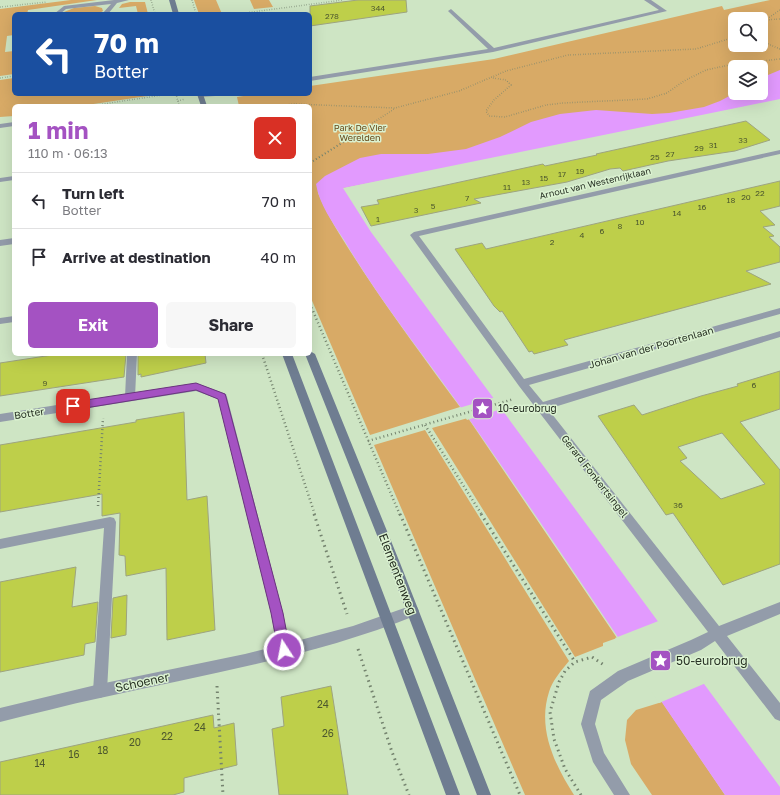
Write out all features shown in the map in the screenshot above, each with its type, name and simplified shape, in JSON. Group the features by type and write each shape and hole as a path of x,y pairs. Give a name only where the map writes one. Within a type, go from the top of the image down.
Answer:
{"street":[{"path":"59,12 64,8 126,0"},
{"path":"172,0 175,12"},
{"path":"312,79 493,50 664,11 647,0"},
{"path":"107,12 116,1"},
{"path":"450,11 493,50"},
{"path":"0,126 12,124"},
{"name":"Arnout van Westenrijklaan","path":"414,235 780,152"},
{"path":"0,180 12,178"},
{"name":"Gerard Fonkertsingel","path":"414,235 522,383 780,714"},
{"path":"0,243 12,241"},
{"name":"Johan van der Poortenlaan","path":"522,383 780,311"},
{"path":"0,321 12,319"},
{"path":"541,407 780,334"},
{"path":"130,397 132,356"},
{"path":"288,356 453,795"},
{"name":"Elementenweg","path":"311,356 413,611 484,795"},
{"name":"Botter","path":"0,418 196,387 222,397 277,613 284,650"},
{"path":"0,544 110,522 100,691"},
{"path":"623,795 598,757 588,724 595,696 623,676 696,645 718,633 780,608"},
{"name":"Schoener","path":"0,715 100,691 216,667 284,650 353,632 413,611"}],"path":[{"path":"151,0 154,12"},
{"path":"192,0 195,12"},
{"path":"253,12 343,0"},
{"path":"0,7 53,1"},
{"path":"287,3 290,7"},
{"path":"768,18 780,10"},
{"path":"768,20 780,20"},
{"path":"295,104 394,108 460,91 523,65 568,55 689,50 728,39"},
{"path":"768,44 780,49"},
{"path":"492,78 506,80 511,85 498,98 488,105 486,111 489,116 496,117 546,105 647,99 667,93 684,81 706,70 734,64 780,59"},
{"path":"0,78 12,76"},
{"path":"103,104 156,96"},
{"path":"312,162 333,150 394,108"},
{"path":"312,309 520,795"},
{"path":"263,356 392,752 409,795"},
{"path":"368,441 514,399"},
{"path":"97,525 103,416 102,401"},
{"path":"425,425 575,662"},
{"path":"216,667 223,795"}],"green space":[{"path":"71,0 97,0 28,10 28,12 12,12 12,35 7,36 5,52 12,51 12,74 0,76 0,9"},
{"path":"194,0 216,0 221,12 198,12"},
{"path":"250,0 269,0 273,7 254,9"},
{"name":"Park De Vier Werelden","path":"770,0 780,0 780,95 768,98 768,60 728,60 728,100 756,100 318,193 333,223 363,271 460,407 370,435 312,301 312,104 239,104 237,97 312,96 312,86 494,59 722,6 724,10"},
{"path":"130,2 145,2 148,12 138,12 136,6 119,8 122,4"},
{"path":"95,6 102,8 103,11 64,12 74,8"},
{"path":"12,78 12,96 148,96 94,104 12,104 12,116 0,117 0,80"},
{"path":"468,418 617,638 603,643 603,646 575,657 432,428"},
{"path":"425,430 569,661 550,688 545,719 550,746 560,771 574,795 525,795 374,445"},
{"path":"662,702 725,795 652,795 631,764 625,740 627,720 636,710"}],"shaded area":[{"path":"780,70 780,99 343,188 371,232 780,787 780,795 725,795 501,466 373,286 327,213 320,199 316,184 325,176 360,158 381,154 428,154 466,149 500,137 531,122 560,114 596,110 652,114 669,113 704,107 728,97 728,100 768,100 768,75"}],"pier":[{"path":"496,397 505,408 467,420 459,408"},
{"name":"50-eurobrug","path":"661,620 706,683 659,703 615,638"}],"building":[{"path":"358,0 406,0 407,12 312,26 312,12 310,12 310,6"},
{"path":"746,121 770,140 735,151 668,161 623,171 620,168 610,169 567,182 474,199 481,203 371,226 361,207 379,204 377,200 543,164 545,166 597,155 596,154"},
{"path":"780,181 780,206 760,211 775,225 763,227 774,236 769,237 780,247 780,262 746,271 771,284 564,340 568,345 534,354 532,351 529,352 502,311 500,312 494,306 455,249 482,243 486,249"},
{"path":"46,356 126,356 124,377 0,396 0,363"},
{"path":"138,356 205,356 206,363 141,377 141,374 138,375"},
{"path":"780,371 780,409 740,422 780,470 780,564 723,585 673,513 666,515 598,416 634,405 642,415 738,386 737,384","holes":["722,433 765,484 721,499 680,461 687,458 678,447"]},
{"path":"184,412 187,500 207,496 215,630 167,640 166,568 126,576 125,556 119,555 120,513 102,516 102,494 0,512 0,445 136,422 136,420"},
{"path":"76,567 72,607 98,602 95,642 85,644 84,655 0,672 0,582"},
{"path":"127,595 126,635 111,638 113,598"},
{"path":"331,686 348,795 279,795 272,729 284,726 281,697"},
{"path":"213,715 214,728 234,723 237,765 184,778 184,792 173,795 0,795 0,762"}],"place":[{"name":"10-eurobrug","path":"482,408"},
{"name":"50-eurobrug","path":"660,660"}],"route":[{"path":"73,406 196,387 222,397 277,613 284,650"}]}
